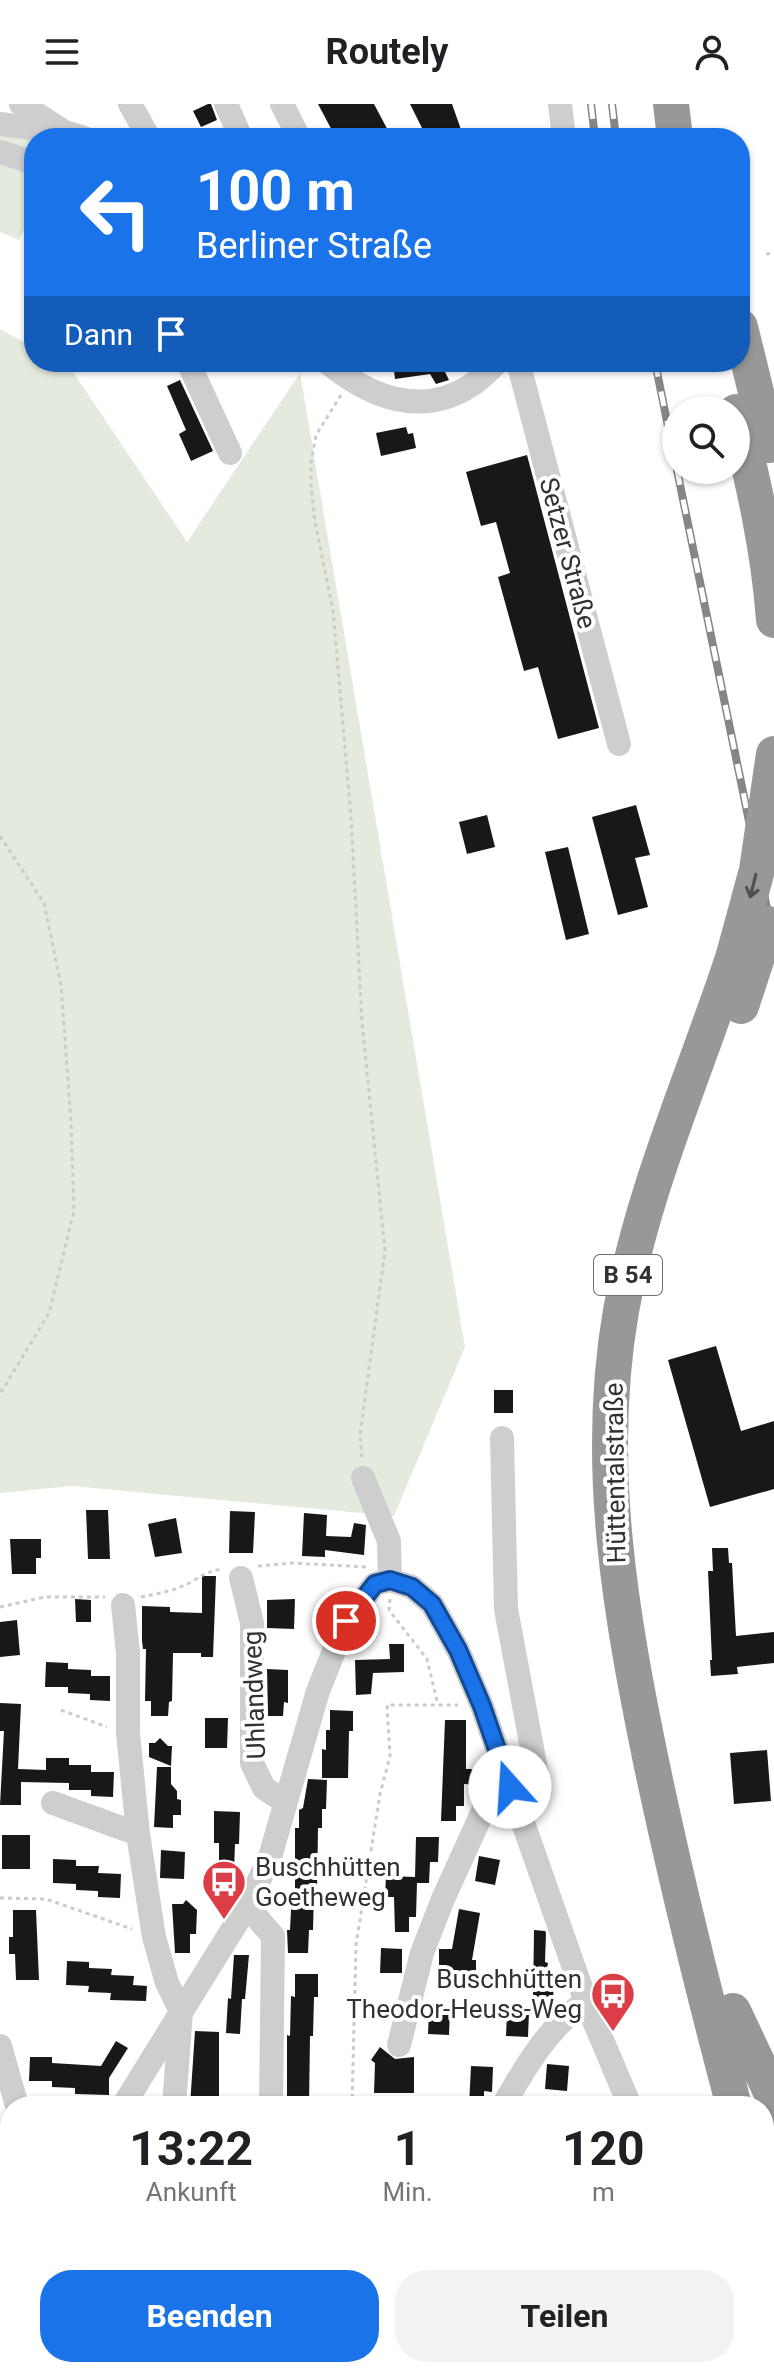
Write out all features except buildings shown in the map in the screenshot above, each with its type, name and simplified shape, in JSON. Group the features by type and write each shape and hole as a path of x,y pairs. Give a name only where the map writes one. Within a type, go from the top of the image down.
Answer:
{"highway":[{"path":"671,104 674,128"},
{"path":"695,104 698,128"},
{"path":"750,368 774,466"},
{"path":"726,372 732,396"},
{"path":"750,473 768,560 774,620"},
{"name":"Hüttentalstraße","path":"755,2096 722,2013 660,1804 622,1609 610,1500 609,1425 620,1313 633,1253 667,1137 734,955 757,870 774,754"},
{"name":"Hüttentalstraße","path":"733,2096 722,2013 687,1813 645,1607 634,1498 633,1424 636,1373 656,1259 690,1145 741,1006 774,900"},
{"path":"722,2013 773,2096"},
{"path":"719,2096 722,2013"}],"street":[{"path":"21,104 63,128"},
{"path":"130,104 143,128"},
{"path":"226,104 237,128"},
{"path":"282,104 294,128"},
{"path":"560,104 563,128"},
{"path":"0,124 27,128"},
{"path":"0,152 24,160"},
{"path":"193,372 230,453"},
{"path":"339,372 351,382 383,397 427,402 469,387 486,372"},
{"name":"Setzer Straße","path":"521,372 619,744"},
{"path":"502,1438 506,1609 540,1791 518,1810"},
{"path":"363,1478 389,1541 390,1574"},
{"name":"Uhlandweg","path":"242,1571 252,1623 252,1763 264,1788 285,1802"},
{"path":"390,1574 432,1604 458,1650 482,1706 586,2002 626,2096"},
{"path":"129,2096 247,1906 270,1857 318,1691 346,1621 375,1584 390,1574"},
{"path":"122,1600 128,1653 118,1730 154,1937 167,1983 181,2011 175,2096"},
{"path":"399,2045 422,1953 443,1899 483,1811 510,1787"},
{"path":"53,1803 138,1834"},
{"path":"247,1906 273,1936 271,2096"},
{"path":"509,2096 569,2012 586,2002"},
{"path":"0,2046 14,2096"}],"path":[{"path":"766,254 774,253"},
{"path":"351,382 316,435 311,486 333,610 351,817 362,1022 385,1251 360,1435 363,1478"},
{"path":"0,836 44,903 61,985 74,1211 49,1313 0,1394"},
{"path":"0,1607 45,1597 122,1600 180,1587 206,1571 242,1571 293,1563 390,1574 389,1610 427,1659 438,1705"},
{"path":"352,2096 356,1945 380,1794 390,1756 387,1698"},
{"path":"387,1705 482,1706"},
{"path":"61,1710 118,1730"},
{"path":"0,1898 46,1899 154,1937"}],"shaded area":[{"path":"0,132 24,136 24,230 19,240 0,232"},
{"path":"0,329 24,342 24,372 73,372 187,542 300,373 465,1347 394,1516 72,1486 0,1493"}],"railway":[{"path":"591,104 594,128"},
{"path":"612,104 615,128"},
{"path":"657,372 662,397"},
{"path":"680,484 774,943"}],"place":[{"name":"Buschhütten Goetheweg","path":"224,1921"},
{"name":"Buschhütten Theodor-Heuss-Weg","path":"613,2033"}],"route":[{"path":"346,1621 375,1584 390,1580 412,1587 432,1604 458,1650 482,1706 510,1787"}]}
